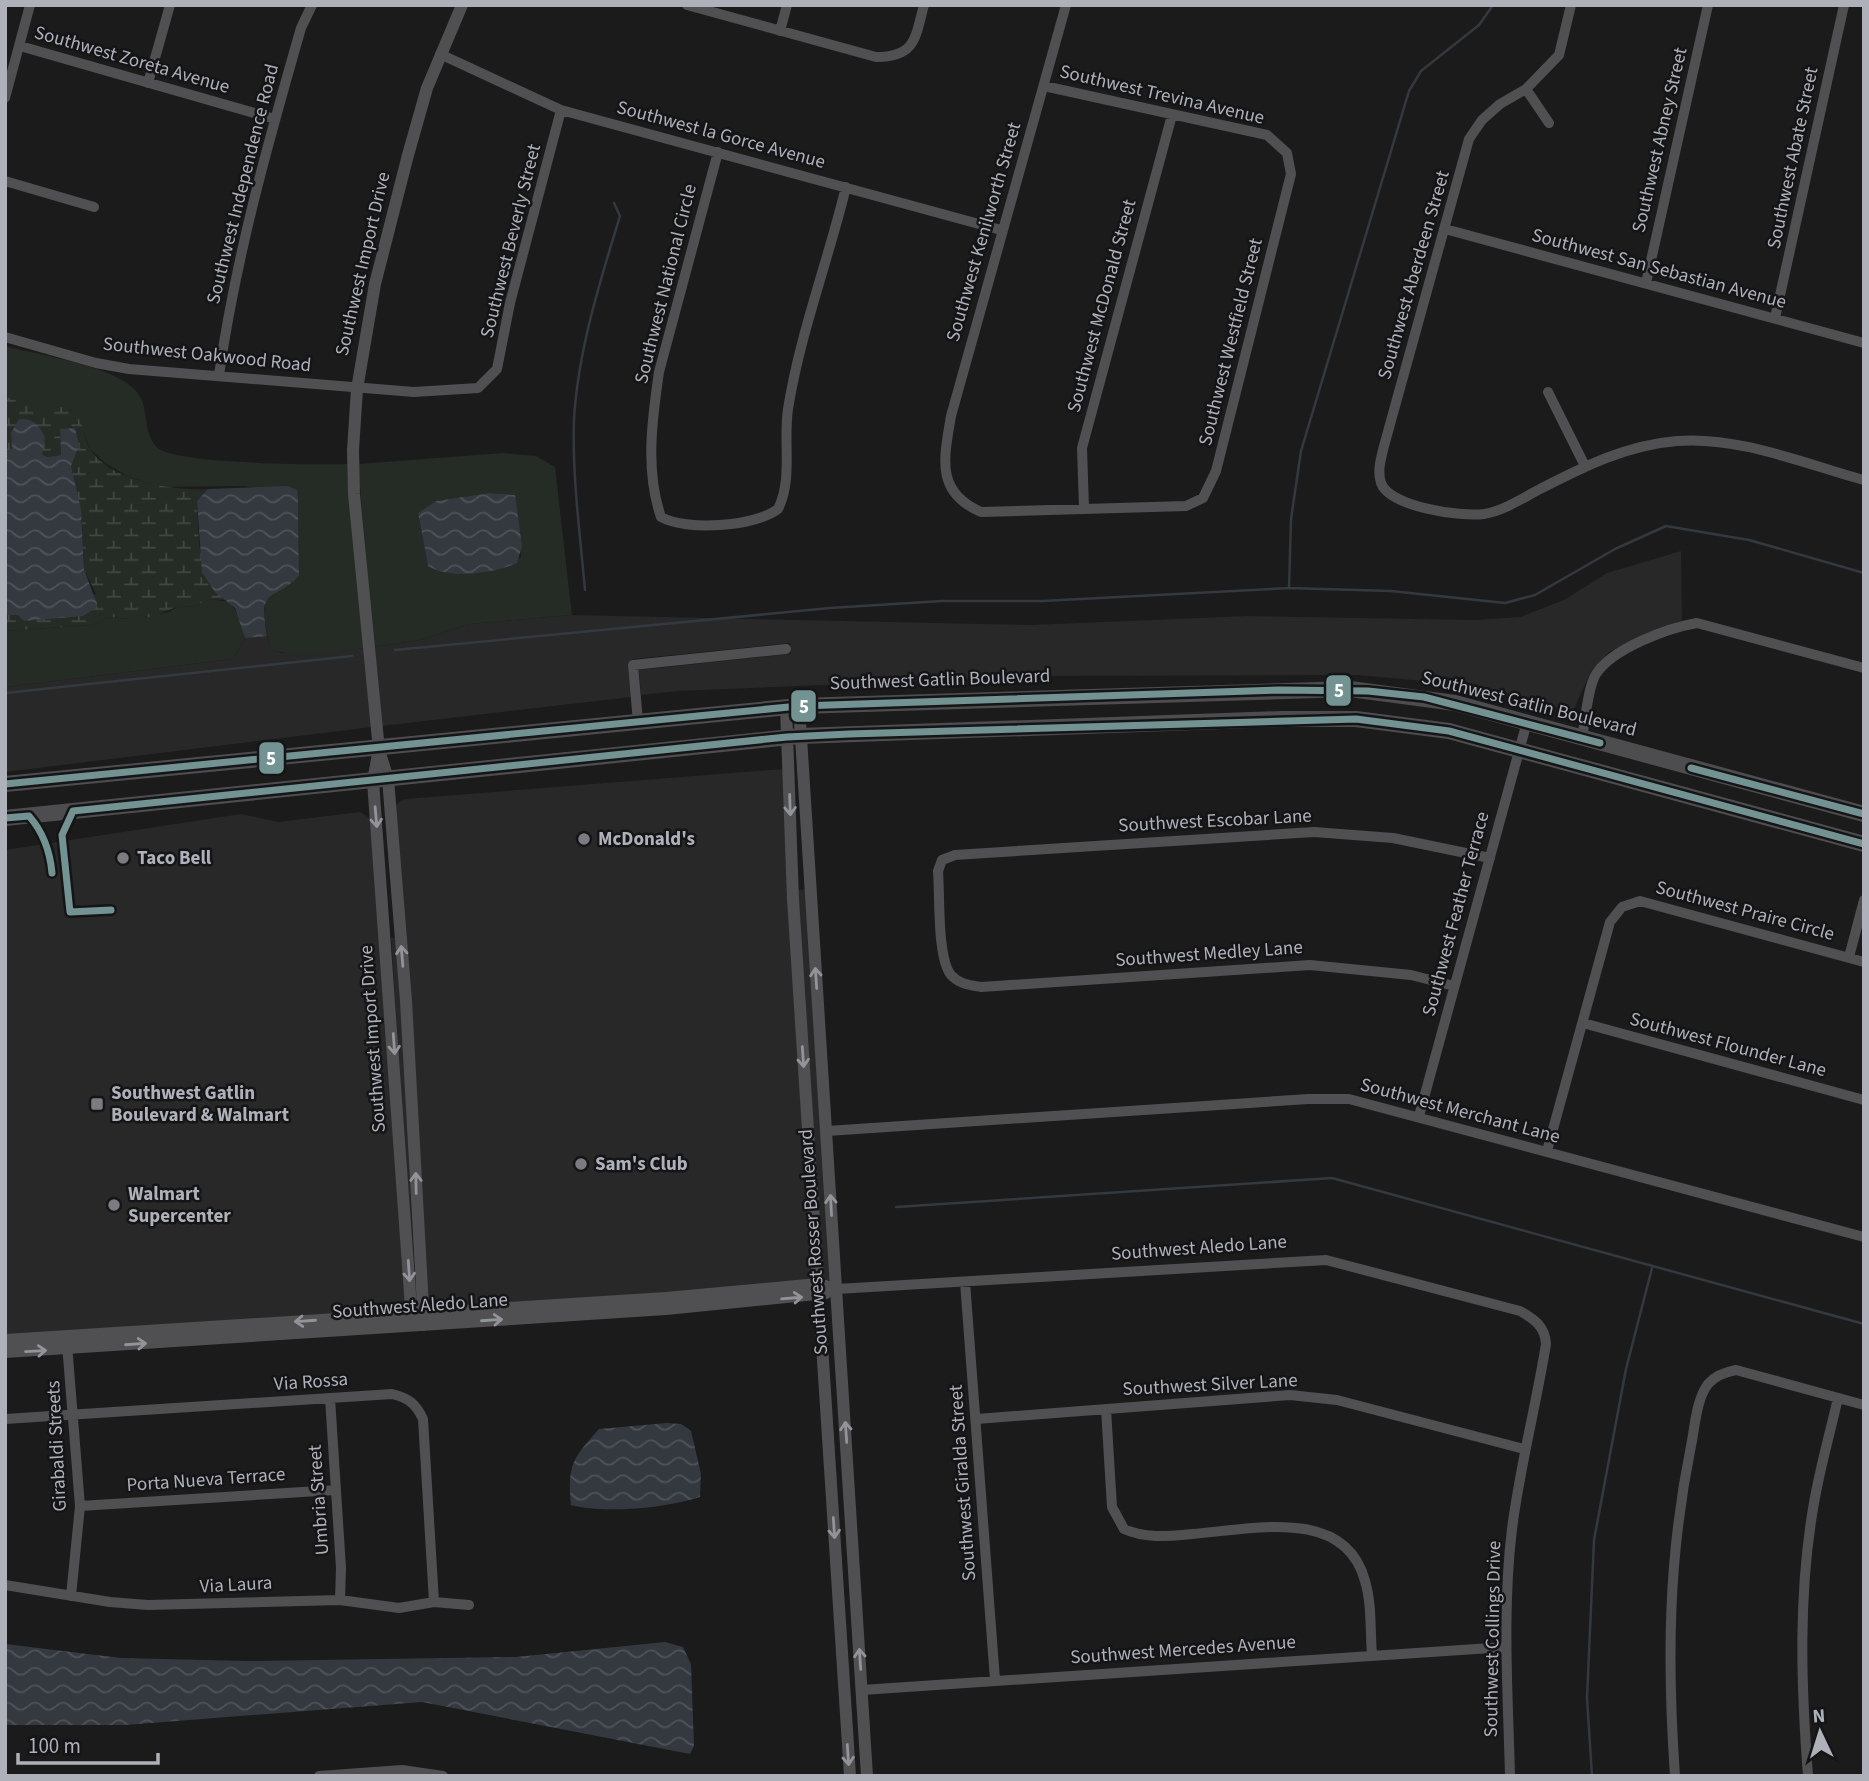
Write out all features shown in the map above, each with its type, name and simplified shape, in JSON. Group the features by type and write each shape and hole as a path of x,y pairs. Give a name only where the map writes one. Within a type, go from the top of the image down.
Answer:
{"main road":[{"name":"Southwest Gatlin Boulevard","path":"5,784 379,750 792,706 1350,689 1455,703 1864,814"},
{"path":"5,818 794,736 1282,719 1356,719 1449,731 1864,844"}],"street":[{"path":"5,98 30,5"},
{"path":"148,83 170,5"},
{"name":"Southwest Independence Road","path":"219,375 235,270 301,28 312,5"},
{"name":"Southwest Import Drive","path":"417,1319 379,750 354,494 353,450 357,389 375,284 411,143 440,54 462,5"},
{"path":"687,5 876,57 900,55 914,42 924,5"},
{"path":"780,31 787,5"},
{"name":"Southwest Kenilworth Street","path":"1066,5 951,416 945,470 951,490 964,505 981,512 1084,508"},
{"name":"Southwest Aberdeen Street","path":"1572,5 1559,55 1526,89 1500,104 1482,120 1469,139 1381,458 1381,484 1388,494 1405,504 1484,514 1499,510 1585,466"},
{"name":"Southwest Abney Street","path":"1646,283 1708,5"},
{"name":"Southwest Abate Street","path":"1776,318 1844,5"},
{"name":"Southwest Zoreta Avenue","path":"20,46 275,119"},
{"name":"Southwest la Gorce Avenue","path":"440,54 561,110 1002,229"},
{"name":"Southwest Trevina Avenue","path":"1044,86 1267,135 1287,153 1291,174"},
{"path":"1526,89 1549,123"},
{"name":"Southwest Beverly Street","path":"490,379 497,369 510,303 561,110"},
{"name":"Southwest McDonald Street","path":"1084,508 1082,448 1172,115"},
{"name":"Southwest National Circle","path":"718,152 659,372 654,404 654,496 661,517 674,524 698,526 750,521 778,509 785,493 786,430 795,375 846,187"},
{"name":"Southwest Westfield Street","path":"1084,508 1185,506 1203,498 1216,471 1291,174"},
{"path":"5,181 94,207"},
{"name":"Southwest San Sebastian Avenue","path":"1445,229 1864,343"},
{"name":"Southwest Oakwood Road","path":"5,337 107,365 357,389 452,391 478,388 490,379"},
{"path":"1548,392 1585,466 1625,450 1690,440 1730,444 1864,480"},
{"path":"1582,738 1594,675 1612,656 1676,626 1698,623 1864,668"},
{"path":"638,722 633,665 786,649"},
{"name":"Southwest Rosser Boulevard","path":"792,706 827,1131 867,1776"},
{"name":"Southwest Feather Terrace","path":"1419,1116 1527,722"},
{"name":"Southwest Rosser Boulevard","path":"794,736 793,899 849,1776"},
{"name":"Southwest Escobar Lane","path":"965,984 953,977 944,957 938,871 942,860 955,855 1314,832 1393,838 1490,858"},
{"path":"1849,957 1864,900"},
{"name":"Southwest Praire Circle","path":"1547,1152 1610,922 1622,907 1640,901 1864,961"},
{"name":"Southwest Medley Lane","path":"965,984 981,987 1310,965 1411,975 1454,986"},
{"name":"Southwest Flounder Lane","path":"1583,1023 1864,1100"},
{"name":"Southwest Merchant Lane","path":"827,1131 1319,1098 1349,1099 1864,1237"},
{"name":"Southwest Aledo Lane","path":"5,1352 67,1342 417,1319 666,1298 1326,1260 1520,1311 1540,1325 1545,1337"},
{"name":"Southwest Giralda Street","path":"965,1282 995,1680"},
{"name":"Southwest Collings Drive","path":"1510,1776 1506,1647 1512,1531 1545,1337"},
{"name":"Southwest Aledo Lane","path":"5,1340 67,1342"},
{"name":"Girabaldi Streets","path":"67,1342 80,1506 71,1596"},
{"path":"1675,1776 1669,1682 1672,1557 1680,1499 1701,1399 1709,1384 1728,1371 1748,1372 1864,1405"},
{"name":"Via Rossa","path":"5,1419 392,1394 405,1397 416,1405 423,1419 434,1602"},
{"name":"Southwest Silver Lane","path":"977,1419 1290,1395 1337,1401 1524,1449"},
{"name":"Umbria Street","path":"330,1398 341,1568 340,1600"},
{"path":"1808,1776 1801,1684 1806,1561 1814,1502 1838,1398"},
{"path":"1106,1409 1112,1507 1124,1529 1148,1536 1292,1527 1325,1534 1345,1546 1362,1571 1368,1593 1372,1655"},
{"name":"Porta Nueva Terrace","path":"80,1506 335,1490"},
{"name":"Via Laura","path":"5,1585 110,1602 193,1606 253,1600 340,1600 399,1608 434,1602 469,1605"},
{"name":"Southwest Mercedes Avenue","path":"862,1690 1506,1647"},
{"path":"319,1776 402,1770 443,1776"}],"shaded area":[{"path":"1681,551 1682,620 1609,652 1591,671 1573,711 1444,683 1358,675 1036,676 678,691 641,695 639,670 791,654 790,643 633,659 628,665 631,697 382,726 374,647 420,640 469,624 572,615 1031,625 1247,616 1475,620 1520,617 1564,600 1607,573"},
{"path":"253,634 267,636 270,650 283,653 364,648 372,727 5,772 5,687 233,659 245,638"},
{"path":"783,769 813,1279 665,1293 427,1307 395,805 405,799"},
{"path":"360,812 371,819 406,1309 5,1335 5,850 241,814 278,822"},
{"path":"806,889 831,1281 823,1279 798,890"},
{"path":"392,903 401,1001 416,1308 391,938 395,938"}],"green space":[{"path":"5,346 101,370 132,387 141,398 150,437 158,448 170,453 248,462 348,464 364,648 305,654 270,650 264,617 266,600 299,576 298,499 245,486 160,487 129,477 105,463 90,449 78,418 70,410 5,397"},
{"path":"5,397 54,405 74,413 89,447 98,459 126,476 160,486 208,489 197,501 199,543 208,575 225,600 209,599 196,606 177,607 141,620 109,617 92,625 5,631 5,615 18,615 96,594 84,569 82,521 71,466 79,446 60,429 61,455 47,457 11,433 12,449 5,452"},
{"path":"503,453 536,456 555,467 572,615 469,624 420,640 374,647 358,464","holes":["489,493 514,495 521,557 488,571 464,573 428,566 418,513 436,501"]},
{"path":"209,599 230,602 239,617 245,638 233,659 5,687 5,631 92,625 109,617 127,619 169,612 177,607 196,606"}],"water":[{"path":"19,419 32,421 40,429 45,437 42,454 47,457 61,455 60,429 75,428 79,446 71,466 81,509 84,569 97,604 96,608 83,616 24,621 18,615 5,615 5,452 12,449 11,433"},
{"path":"288,486 297,490 299,576 266,602 264,609 267,636 245,638 235,608 215,592 202,572 197,501 208,489"},
{"path":"489,493 515,495 522,546 517,563 472,574 448,573 428,566 418,513 436,501"},
{"path":"681,1424 691,1431 701,1474 700,1497 636,1508 600,1509 571,1505 571,1471 583,1447 599,1429"},
{"path":"665,1642 683,1647 691,1664 694,1746 690,1754 422,1702 125,1725 5,1725 5,1644 121,1658 247,1661 516,1657"}],"waterway":[{"path":"1289,588 1291,519 1301,451 1409,91 1421,71 1479,25 1493,5"},
{"path":"585,590 575,483 574,419 585,342 620,216 614,203"},
{"path":"395,650 830,608 942,601 1042,601 1289,588 1391,591 1505,603 1535,595 1615,549 1666,526 1749,540 1864,573"},
{"path":"5,693 352,656"},
{"path":"896,1207 1332,1178 1864,1324"},
{"path":"1592,1776 1587,1698 1594,1540 1626,1369 1652,1268"}],"transit line":[{"name":"5","path":"5,784 799,706 1280,690 1368,691 1424,697 1600,743"},
{"name":"5","path":"111,910 70,912 62,835 73,811 787,737 849,734 1356,719 1449,731 1864,844"},
{"name":"5","path":"1691,768 1864,814"},
{"name":"5","path":"5,818 29,816 45,843 52,873"}],"place":[{"name":"McDonald's","path":"584,839"},
{"name":"Taco Bell","path":"123,858"},
{"name":"Southwest Gatlin Boulevard & Walmart","path":"97,1104"},
{"name":"Sam's Club","path":"581,1164"},
{"name":"Walmart Supercenter","path":"114,1205"}]}
